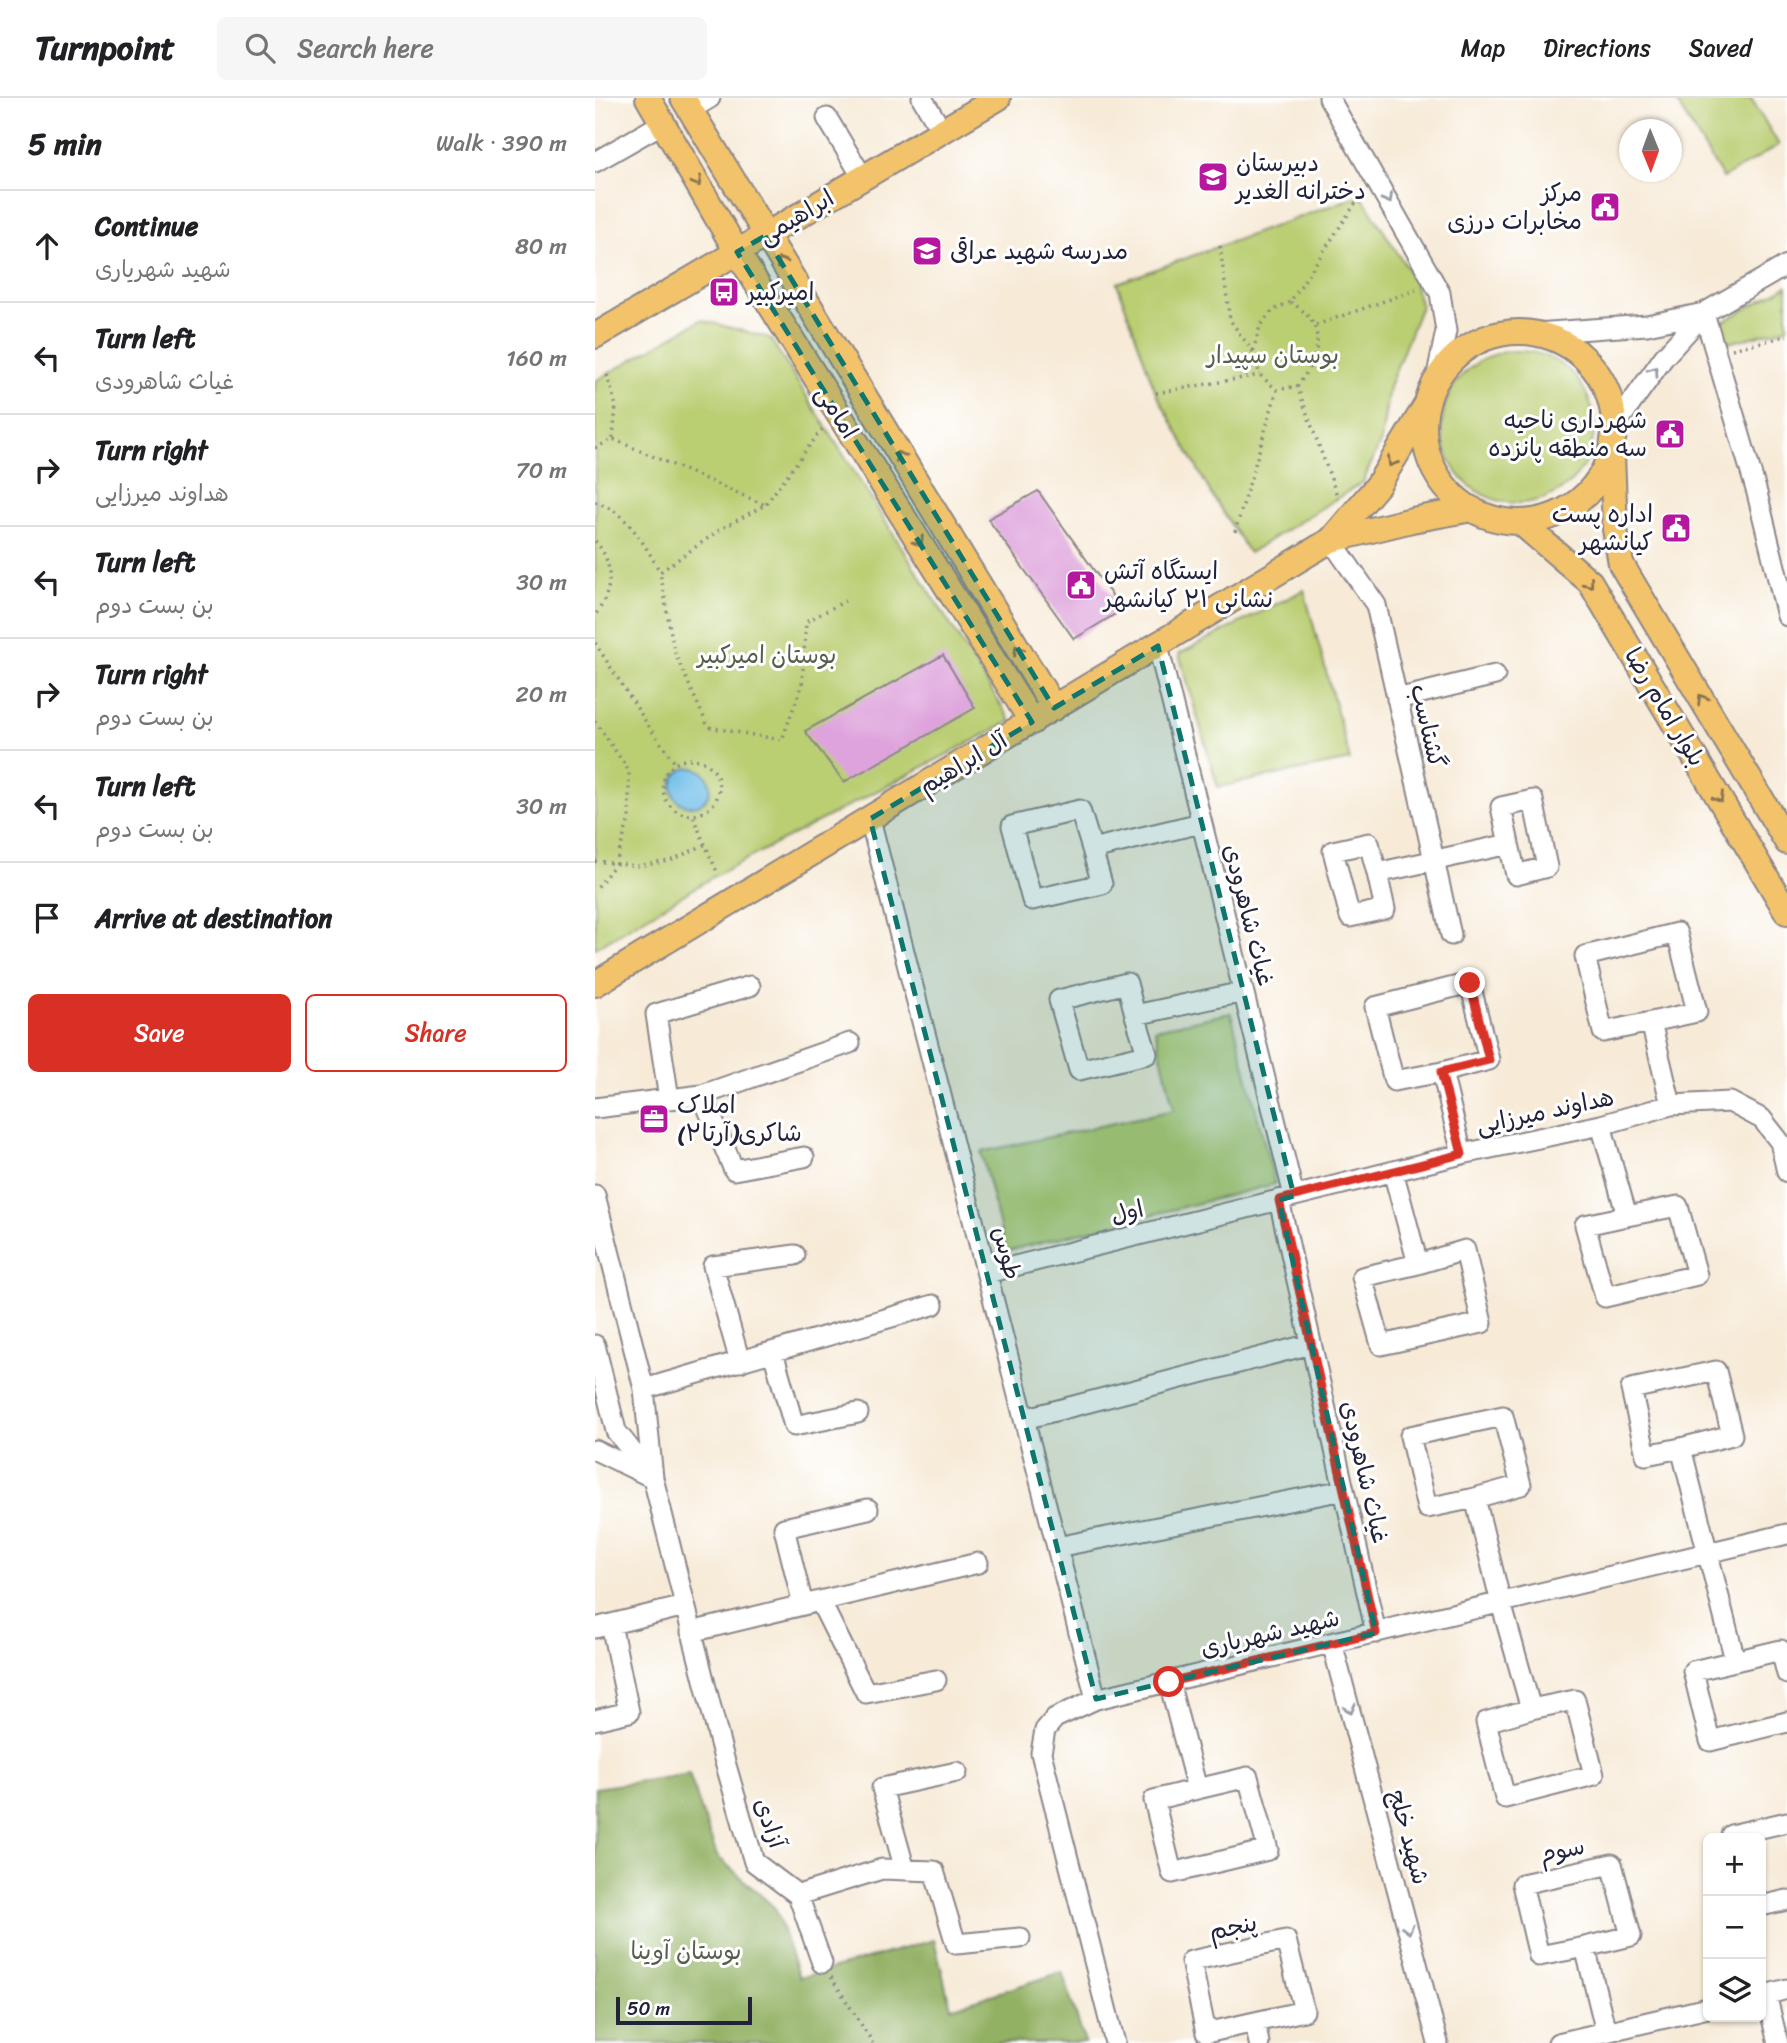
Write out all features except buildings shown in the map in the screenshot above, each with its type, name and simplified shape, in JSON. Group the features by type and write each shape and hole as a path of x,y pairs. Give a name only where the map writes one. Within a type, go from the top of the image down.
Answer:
{"main road":[{"name":"امامی","path":"648,98 737,252 1032,722"},
{"name":"ابراهیمی","path":"595,336 993,99"},
{"name":"امامی","path":"694,102 765,236 1054,708"},
{"path":"663,123 694,102"},
{"path":"1331,540 1378,485 1427,404 1436,380 1450,362 1468,347 1489,337 1512,332 1536,333 1561,341 1583,356 1600,376 1611,400 1615,426 1612,451 1602,474 1587,494 1567,509 1544,518 1520,522 1495,519 1472,509 1452,494 1437,475 1427,452 1424,428 1427,404"},
{"name":"بلوار امام رضا","path":"1612,451 1615,529 1621,564 1787,842"},
{"path":"1331,540 1412,520 1472,509"},
{"name":"بلوار امام رضا","path":"1520,522 1590,582 1787,912"},
{"name":"آل ابراهیم","path":"595,984 1331,540"}],"street":[{"path":"922,98 942,131"},
{"path":"1329,98 1440,293 1446,331 1436,380"},
{"path":"827,118 863,178"},
{"path":"595,162 663,123"},
{"path":"1615,426 1664,357 1704,313 1787,265"},
{"path":"1536,333 1647,325 1704,313"},
{"path":"1704,313 1757,493 1787,616"},
{"name":"گشتاسب","path":"1331,540 1376,606 1451,935"},
{"name":"غیاث شاهرودی","path":"1158,646 1243,992 1286,1198 1311,1344 1376,1633"},
{"path":"1397,699 1495,675"},
{"path":"1080,810 1092,849 1102,884 1032,900 1012,826 1080,810"},
{"name":"طوس","path":"870,819 1096,1699"},
{"path":"1092,849 1201,823"},
{"path":"1377,873 1509,844"},
{"path":"1677,933 1697,1012 1651,1022 1603,1032 1585,956 1677,933"},
{"path":"1127,983 1135,1015 1147,1054 1079,1070 1059,1000 1127,983"},
{"path":"1470,983 1489,1060 1441,1072 1394,1081 1375,1007 1470,983"},
{"path":"669,1099 656,1014 750,986"},
{"path":"1135,1015 1243,992"},
{"path":"1651,1022 1671,1105"},
{"path":"595,1108 702,1095 850,1043"},
{"path":"1441,1072 1462,1154"},
{"path":"702,1095 734,1170 804,1157"},
{"name":"هداوند میرزایی","path":"1286,1198 1462,1154 1601,1125 1671,1105 1730,1102 1762,1119 1780,1142 1786,1163"},
{"path":"1601,1125 1627,1216"},
{"path":"1393,1171 1418,1264"},
{"name":"آزادی","path":"595,1195 644,1389 653,1478 723,1755 754,1862 798,1895"},
{"name":"اول","path":"986,1273 1286,1198"},
{"path":"1678,1206 1697,1275 1605,1297 1584,1225 1627,1216 1678,1206"},
{"path":"1465,1251 1482,1323 1381,1345 1362,1277 1418,1264 1465,1251"},
{"path":"740,1362 713,1266 795,1255"},
{"path":"644,1389 933,1305"},
{"path":"1024,1419 1311,1344"},
{"name":"آزادی","path":"595,1345 616,1431 653,1478"},
{"path":"773,1352 794,1426 858,1413"},
{"path":"1716,1371 1732,1435 1681,1448 1646,1455 1631,1389 1716,1371"},
{"path":"1503,1416 1521,1485 1475,1498 1427,1508 1410,1436 1503,1416"},
{"path":"595,1435 653,1478"},
{"path":"1681,1448 1735,1660"},
{"path":"595,1450 653,1478"},
{"path":"1057,1547 1344,1490"},
{"path":"1475,1498 1531,1709"},
{"path":"868,1509 784,1528 811,1603 866,1693 936,1680"},
{"name":"شهید شهریاری","path":"1115,2043 1041,1753 1045,1730 1055,1718 1096,1699 1787,1534"},
{"path":"691,1632 978,1563"},
{"path":"595,1720 629,1712 603,1626 685,1606"},
{"name":"شهید خلج","path":"1332,1643 1438,2043"},
{"path":"1787,1674 1781,1650 1693,1671 1710,1741 1787,1723"},
{"path":"1169,1682 1197,1789"},
{"path":"1576,1700 1594,1775 1505,1798 1486,1722 1531,1709 1576,1700"},
{"path":"905,1870 882,1788 957,1772"},
{"path":"1248,1777 1268,1850 1172,1873 1154,1800 1197,1789 1248,1777"},
{"path":"1740,1833 1787,1822"},
{"name":"سوم","path":"1612,1864 1631,1936 1585,1947 1539,1956 1521,1884 1612,1864"},
{"path":"822,1964 798,1895 882,1869 934,1871 956,1944 1020,1938"},
{"path":"1766,1905 1787,1900"},
{"name":"پنجم","path":"1286,1940 1304,2011 1255,2022 1206,2032 1191,1961 1286,1940"},
{"path":"1585,1947 1606,2032"},
{"path":"1766,1994 1787,1989"},
{"path":"1766,2005 1778,2043"},
{"path":"1558,2043 1703,2009"},
{"path":"1255,2022 1259,2043"}],"path":[{"path":"1252,352 1259,326 1273,310 1290,302 1361,195"},
{"path":"1220,246 1230,320 1252,352 1260,375 1277,390"},
{"path":"1316,325 1416,290"},
{"path":"1277,390 1297,386 1311,367 1317,343 1316,325 1304,310 1290,302"},
{"path":"1716,353 1787,336"},
{"path":"607,374 616,406 613,439"},
{"path":"1156,393 1260,375"},
{"path":"1297,386 1338,498"},
{"path":"1235,532 1277,390"},
{"path":"660,572 721,529 765,505 836,410"},
{"path":"613,439 765,505"},
{"path":"595,448 613,439"},
{"path":"595,502 626,520 660,572 674,651 708,727 782,740 802,684 806,622 845,601"},
{"path":"595,541 601,547 608,563 610,581 606,598 595,615"},
{"path":"595,643 675,763"},
{"path":"595,721 629,771 629,819 616,863 595,890"},
{"path":"692,759 708,764 718,779 719,796 709,810 693,817 674,811 662,795 664,776 675,763 692,759"},
{"path":"693,817 718,874"},
{"path":"595,861 637,866 670,861 706,844"},
{"path":"822,1964 873,2043"}],"highlighted area":[{"path":"765,236 1054,708 1158,646 1294,1196 1279,1200 1376,1633 1096,1699 870,819 1032,722 737,252"}],"green space":[{"path":"1674,98 1751,98 1779,145 1723,178"},
{"name":"بوستان سپیدار","path":"1361,195 1412,276 1421,306 1389,387 1381,441 1363,482 1249,553 1213,497 1156,393 1117,283"},
{"path":"1787,286 1787,328 1724,344 1717,325"},
{"name":"بوستان امیرکبیر","path":"701,320 770,338 1011,721 718,874 595,948 595,381"},
{"path":"1518,351 1547,357 1572,373 1588,398 1594,427 1588,456 1572,481 1547,497 1518,503 1489,497 1464,481 1448,456 1442,427 1448,398 1464,373 1489,357"},
{"path":"1304,590 1350,760 1218,787 1179,654"},
{"path":"1231,1013 1275,1184 1006,1251 981,1152 1174,1110 1155,1029"},
{"name":"بوستان آوینا","path":"689,1774 717,1856 775,1908 799,1978 934,1940 951,2008 1062,1972 1085,2043 595,2043 595,1788"}],"water":[{"path":"691,768 704,774 710,787 704,800 691,806 678,800 672,787 678,774"}],"place":[{"name":"دبیرستان دخترانه الغدیر","path":"1213,177"},
{"name":"مرکز مخابرات درزی","path":"1605,207"},
{"name":"مدرسه شهید عراقی","path":"927,251"},
{"name":"امیرکبیر","path":"724,292"},
{"name":"شهرداری ناحیه سه منطقه پانزده","path":"1670,434"},
{"name":"اداره پست کیانشهر","path":"1676,528"},
{"name":"ایستگاه آتش نشانی ۲۱ کیانشهر","path":"1081,585"},
{"name":"املاک شاکری(آرتا۲)","path":"654,1119"}],"route":[{"path":"1169,1682 1376,1633 1279,1200 1462,1154 1441,1072 1489,1060 1470,983"}]}
